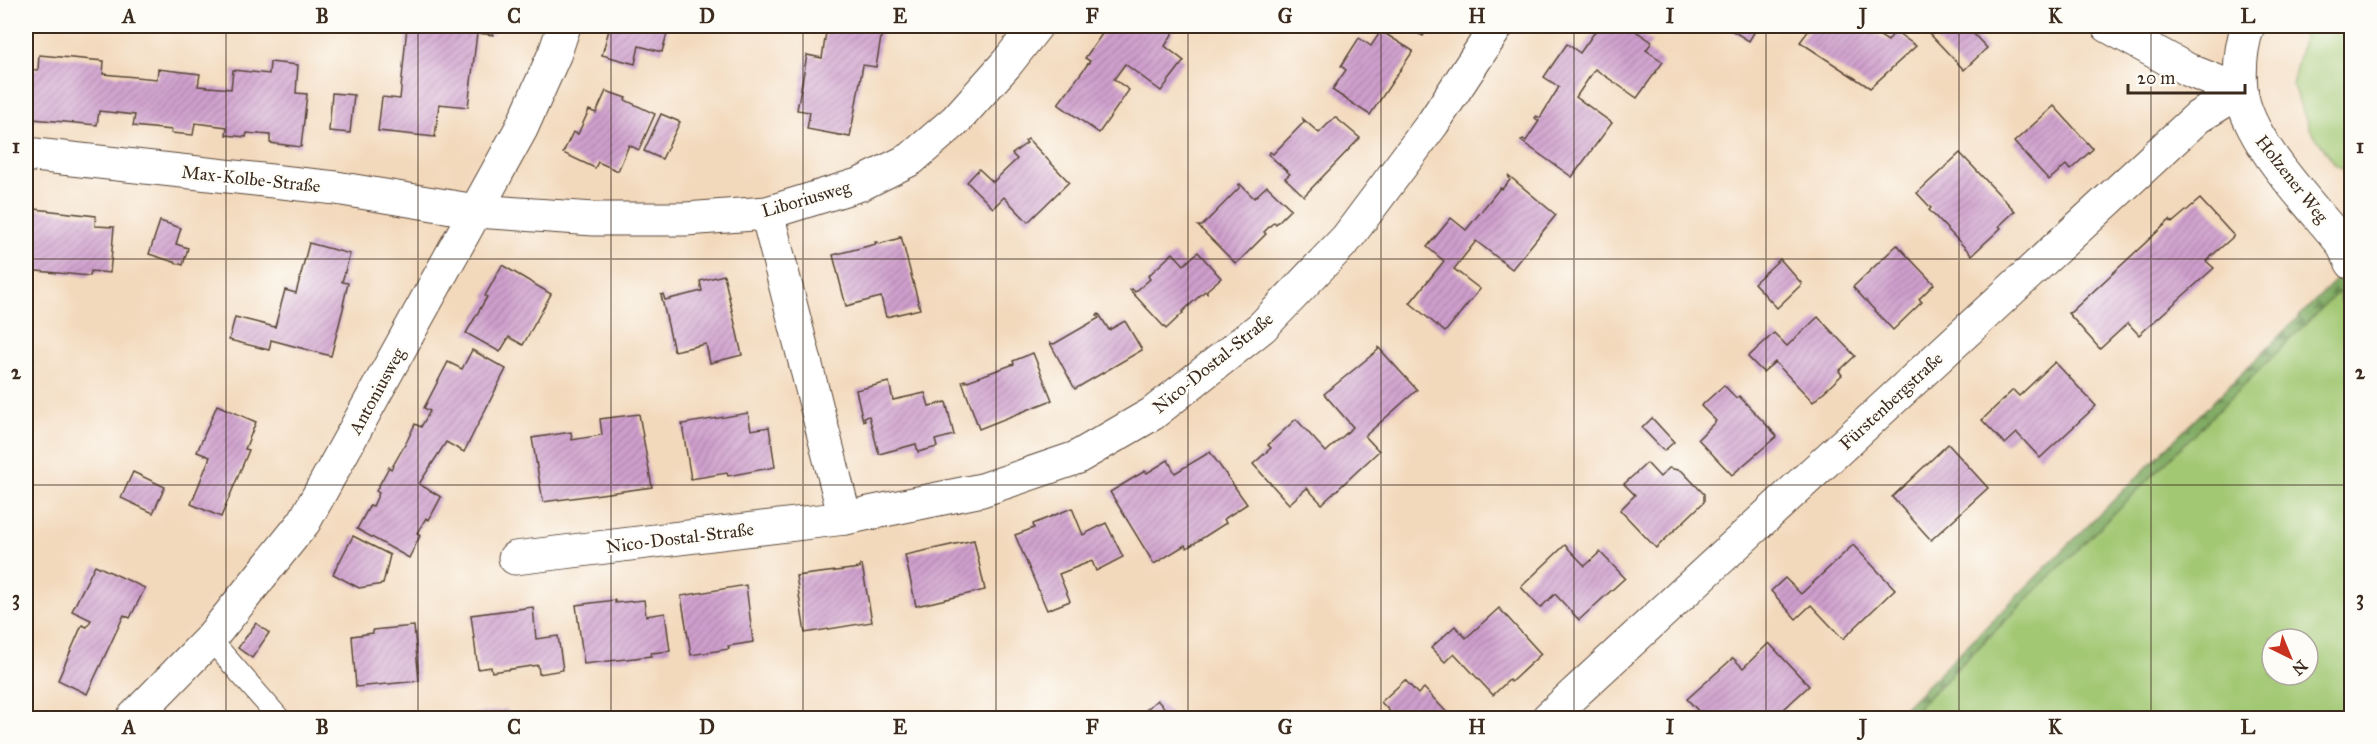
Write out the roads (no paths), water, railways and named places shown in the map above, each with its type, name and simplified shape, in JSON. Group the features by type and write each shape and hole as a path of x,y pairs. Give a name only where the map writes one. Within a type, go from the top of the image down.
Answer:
{"street":[{"name":"Antoniusweg","path":"133,718 210,639 304,522 521,129 555,53 564,26"},
{"name":"Liboriusweg","path":"476,211 606,219 686,219 767,213 861,184 911,159 956,120 1007,63 1036,26"},
{"name":"Nico-Dostal-Straße","path":"514,558 845,519 982,490 1076,458 1152,414 1262,327 1347,238 1433,123 1497,26"},
{"path":"2108,26 2188,70 2241,91"},
{"name":"Holzener Weg","path":"2248,26 2241,47 2241,91 2254,131 2341,242 2352,263"},
{"name":"Fürstenbergstraße","path":"1548,718 2189,125 2241,91"},
{"name":"Max-Kolbe-Straße","path":"26,154 336,188 476,211"},
{"path":"767,213 845,519"}],"lane":[{"path":"210,639 279,718"}]}
